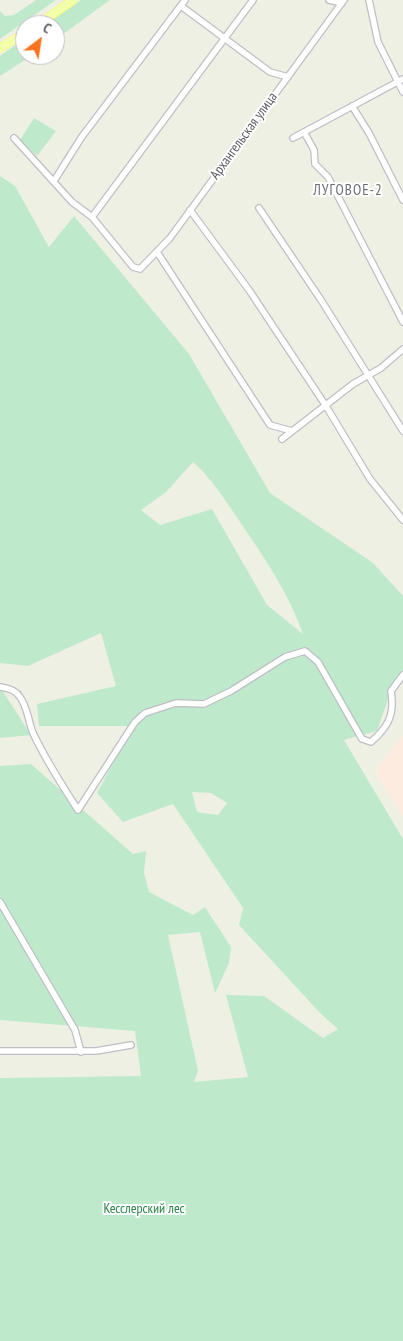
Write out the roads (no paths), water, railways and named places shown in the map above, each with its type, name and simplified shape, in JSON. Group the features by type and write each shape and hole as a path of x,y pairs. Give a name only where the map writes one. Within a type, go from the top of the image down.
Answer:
{"main road":[{"path":"52,15 73,0"},
{"path":"0,48 15,39"}],"street":[{"path":"14,138 72,202 92,217 253,0"},
{"path":"330,0 343,1"},
{"path":"368,0 378,42 400,81 403,92"},
{"name":"Архангельская улица","path":"92,217 132,267 140,270 157,252 190,210 343,1"},
{"path":"54,181 81,138 183,3 270,72 288,77"},
{"path":"293,138 400,81"},
{"path":"352,106 369,133 403,200"},
{"path":"304,132 314,150 316,164 328,177 403,322"},
{"path":"260,208 321,300 403,431"},
{"path":"190,210 249,290 326,406 370,479 403,520"},
{"path":"157,252 270,425 292,431"},
{"path":"282,438 381,368 403,349"},
{"path":"0,687 13,690 20,696 32,731 54,774 78,810 135,722 145,713 176,703 204,704 231,691 285,657 305,651 318,662 362,738 371,742 386,728 393,703 391,691 403,675"},
{"path":"0,902 75,1030 82,1052"},
{"path":"0,1051 82,1052 131,1046"}],"district":[{"name":"ЛУГОВОЕ-2","path":"348,191"}],"park label":[{"name":"Кесслерский лес","path":"144,1209"}]}
